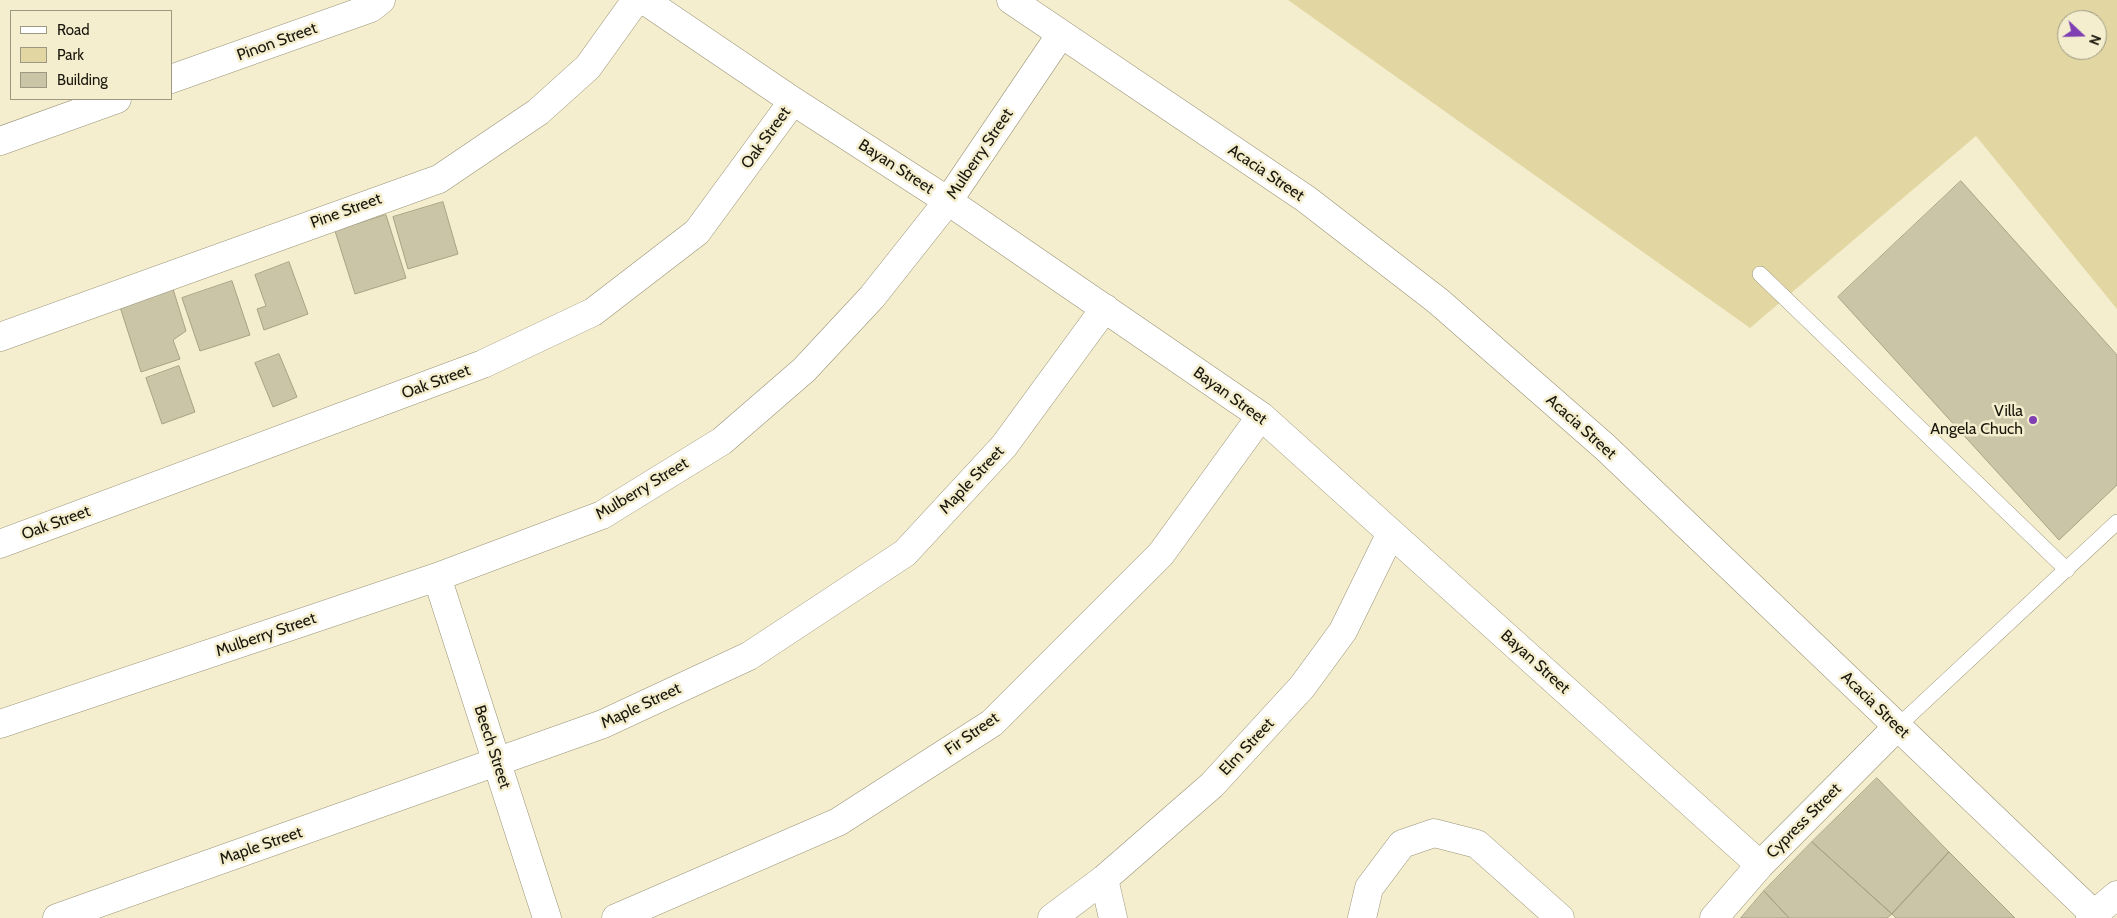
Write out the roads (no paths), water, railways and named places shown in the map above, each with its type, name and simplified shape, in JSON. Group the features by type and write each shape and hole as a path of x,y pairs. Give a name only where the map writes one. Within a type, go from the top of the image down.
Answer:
{"street":[{"name":"Pinon Street","path":"172,79 371,8 381,0"},
{"name":"Pine Street","path":"0,337 439,179 538,112 574,80 588,67 636,0"},
{"name":"Bayan Street","path":"644,0 793,101 948,201 1261,416 1760,865"},
{"name":"Acacia Street","path":"1011,0 1306,199 1438,301 1605,447 2094,917"},
{"name":"Mulberry Street","path":"0,724 437,577 602,515 722,441 804,370 872,297 948,201 1061,34"},
{"path":"0,141 114,100"},
{"name":"Oak Street","path":"0,544 483,364 593,312 697,232 793,101"},
{"name":"Maple Street","path":"57,918 603,724 748,656 905,553 1004,446 1105,308"},
{"name":"Fir Street","path":"616,918 838,822 992,723 1161,554 1261,416"},
{"name":"Elm Street","path":"1052,918 1104,878 1212,785 1302,687 1342,631 1391,533"},
{"name":"Beech Street","path":"437,577 547,918"},
{"name":"Cypress Street","path":"1714,918 1760,865 1897,727"},
{"path":"1362,918 1369,888 1402,844 1434,833 1477,844 1560,918"},
{"path":"1104,878 1113,918"},
{"path":"2094,917 2117,895"}],"lane":[{"path":"1760,274 2067,570"},
{"path":"1897,727 2117,522"}],"place":[{"name":"Villa Angela Chuch","path":"2033,420"}]}
